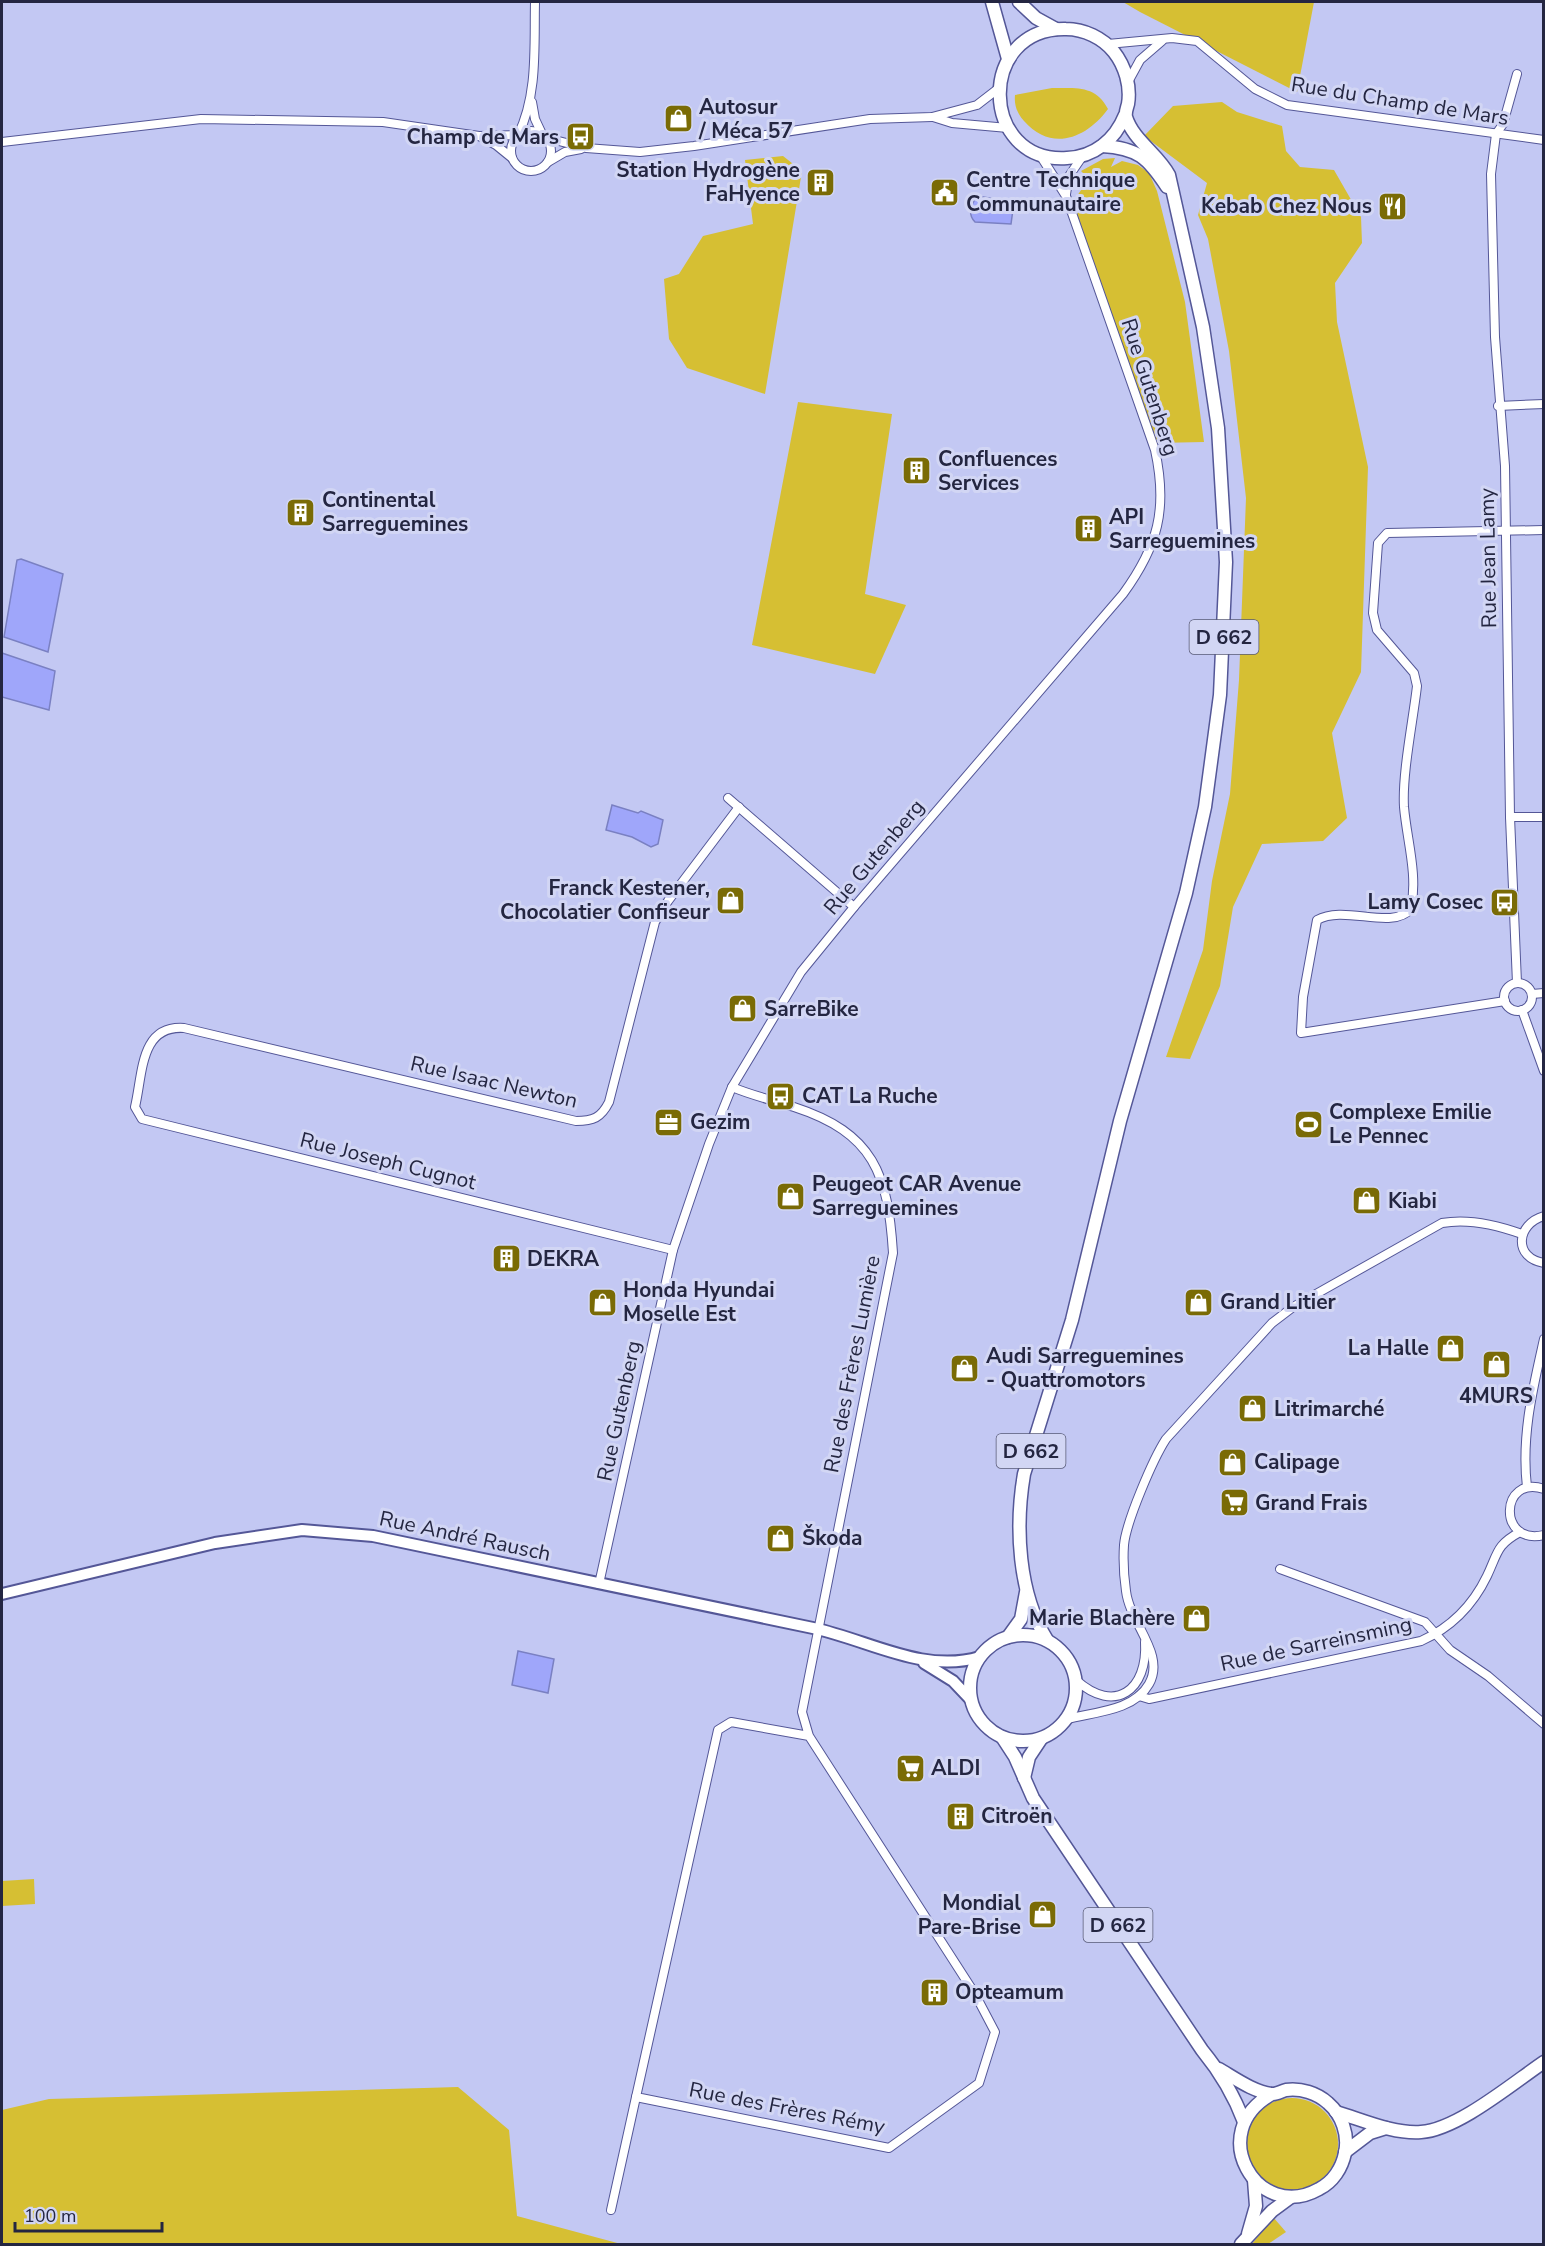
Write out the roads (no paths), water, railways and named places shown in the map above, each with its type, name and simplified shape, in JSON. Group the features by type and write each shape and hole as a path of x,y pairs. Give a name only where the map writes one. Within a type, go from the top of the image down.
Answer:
{"main road":[{"path":"992,2 1008,59"},
{"path":"1019,2 1036,18 1056,29"},
{"path":"1056,29 1082,31 1105,44 1120,61 1128,82 1125,115 1116,132 1102,146 1083,156 1062,159 1040,155 1022,144 1008,128 1000,109 999,88 1008,59 1029,38 1056,29"},
{"name":"D 662","path":"1047,1640 1036,1618 1027,1586 1018,1519 1024,1474 1072,1320 1120,1121 1186,893 1205,807 1220,695 1226,562 1219,439 1203,327 1171,193 1169,175 1163,164 1135,133 1125,115"},
{"name":"D 662","path":"1102,146 1125,148 1140,155 1155,168 1171,193"},
{"name":"D 662","path":"1008,1637 1021,1619 1027,1586"},
{"path":"1028,1635 1047,1640 1066,1656 1076,1680 1073,1707 1060,1727 1041,1739 1021,1742 1002,1737 979,1718 971,1700 971,1677 980,1657 998,1641 1008,1637 1028,1635"},
{"name":"D 662","path":"1002,1737 1015,1756 1033,1798 1195,2040 1217,2068 1244,2122"},
{"path":"1024,1779 1029,1757 1041,1739"},
{"path":"1336,2112 1387,2128 1421,2132 1443,2128 1544,2062"},
{"name":"D 662","path":"1217,2068 1272,2094"},
{"path":"1244,2241 1256,2206 1254,2180 1240,2153 1244,2122 1255,2105 1272,2094 1296,2090 1307,2092 1328,2103 1336,2112 1345,2131 1345,2152 1337,2172 1330,2181 1313,2193 1291,2197 1271,2192 1254,2180"},
{"path":"1345,2152 1370,2133 1387,2128"},
{"path":"1244,2241 1272,2211 1291,2197"}],"street":[{"path":"512,158 511,145 527,117 531,97 535,2"},
{"name":"Rue du Champ de Mars","path":"1105,44 1119,45 1185,38 1197,41 1255,89 1287,105 1544,140"},
{"path":"1128,82 1140,60 1163,40"},
{"name":"Rue Jean Lamy","path":"1517,74 1503,124 1496,134 1491,174 1498,406 1505,466 1510,817 1517,983"},
{"path":"2,142 201,119 383,122 445,129 480,136 518,135 530,130 586,148 640,152 747,140 870,119 932,117 977,105 999,88"},
{"path":"531,97 536,119 552,150 548,162"},
{"path":"932,117 952,123 1008,128"},
{"path":"480,136 496,145 526,171 539,170 565,152 586,148"},
{"name":"Rue Gutenberg","path":"599,1584 673,1250 709,1144 732,1087 801,972 854,907 1123,594 1145,561 1159,525 1161,488 1155,450 1066,196 1040,155"},
{"path":"1066,196 1069,176 1083,156"},
{"path":"1498,406 1544,404"},
{"path":"1505,1001 1505,993 1509,986 1517,983 1530,988 1532,994 1529,1005 1522,1010 1516,1010 1505,1001 1301,1033 1303,997 1317,920 1331,913 1399,918 1411,909 1414,897 1412,852 1404,805 1417,686 1414,673 1377,630 1373,613 1378,543 1387,533 1544,530"},
{"path":"728,798 854,907"},
{"name":"Rue Isaac Newton","path":"142,1074 150,1041 158,1032 169,1027 184,1028 576,1121 592,1121 604,1113 609,1102 655,922 668,901 739,807"},
{"path":"1510,817 1544,817"},
{"path":"1532,994 1544,993"},
{"path":"1522,1010 1544,1071"},
{"name":"Rue Joseph Cugnot","path":"142,1074 135,1107 142,1119 673,1250"},
{"name":"Rue des Frères Lumière","path":"732,1087 836,1123 870,1155 890,1208 893,1253 818,1629"},
{"path":"1544,1216 1534,1219 1522,1234 1522,1245 1526,1254 1533,1260 1544,1263"},
{"path":"1076,1680 1099,1695 1115,1696 1125,1693 1140,1678 1146,1662 1144,1641 1129,1604 1124,1546 1126,1532 1154,1462 1166,1439 1272,1323 1293,1307 1442,1223 1467,1221 1522,1234"},
{"path":"1527,1487 1524,1460 1525,1436 1544,1339"},
{"path":"1544,1489 1527,1487 1515,1495 1510,1503 1510,1520 1520,1532 1534,1538 1544,1535"},
{"name":"Rue André Rausch","path":"2,1594 215,1543 302,1530 373,1536 818,1629 918,1659 948,1664 980,1657"},
{"path":"1280,1569 1425,1622 1437,1634 1463,1612 1478,1592 1504,1541 1520,1532"},
{"name":"Rue des Frères Rémy","path":"636,2097 889,2148 979,2083 995,2032 975,1994 808,1736 802,1712 818,1629"},
{"name":"Rue de Sarreinsming","path":"1067,1719 1114,1708 1139,1696 1149,1699 1421,1641 1437,1634 1450,1650 1488,1676 1544,1724"},
{"path":"1139,1696 1149,1685 1154,1671 1154,1653 1144,1641"},
{"name":"Rue André Rausch","path":"918,1659 942,1672 971,1700"},
{"path":"611,2210 718,1730 731,1722 808,1736"}],"water":[{"path":"977,196 1014,202 1011,224 975,222 971,212"},
{"path":"21,559 63,574 48,652 4,637 17,560"},
{"path":"2,653 55,671 49,710 2,697"},
{"path":"612,805 638,813 641,811 663,820 658,844 651,847 632,837 606,830"},
{"path":"518,1651 554,1659 548,1693 512,1685"}],"place":[{"name":"Autosur / Méca 57","path":"678,119"},
{"name":"Champ de Mars","path":"580,137"},
{"name":"Station Hydrogène FaHyence","path":"821,182"},
{"name":"Centre Technique Communautaire","path":"945,192"},
{"name":"Kebab Chez Nous","path":"1393,206"},
{"name":"Confluences Services","path":"917,471"},
{"name":"Continental Sarreguemines","path":"301,512"},
{"name":"API Sarreguemines","path":"1088,529"},
{"name":"Franck Kestener, Chocolatier Confiseur","path":"731,900"},
{"name":"Lamy Cosec","path":"1504,902"},
{"name":"SarreBike","path":"743,1009"},
{"name":"CAT La Ruche","path":"781,1096"},
{"name":"Gezim","path":"669,1122"},
{"name":"Complexe Emilie Le Pennec","path":"1308,1124"},
{"name":"Peugeot CAR Avenue Sarreguemines","path":"791,1196"},
{"name":"Kiabi","path":"1367,1201"},
{"name":"DEKRA","path":"506,1259"},
{"name":"Honda Hyundai Moselle Est","path":"602,1302"},
{"name":"Grand Litier","path":"1199,1302"},
{"name":"La Halle","path":"1450,1348"},
{"name":"4MURS","path":"1496,1365"},
{"name":"Audi Sarreguemines - Quattromotors","path":"965,1368"},
{"name":"Litrimarché","path":"1253,1409"},
{"name":"Calipage","path":"1233,1462"},
{"name":"Grand Frais","path":"1234,1503"},
{"name":"Škoda","path":"781,1538"},
{"name":"Marie Blachère","path":"1196,1618"},
{"name":"ALDI","path":"910,1768"},
{"name":"Citroën","path":"960,1816"},
{"name":"Mondial Pare-Brise","path":"1042,1915"},
{"name":"Opteamum","path":"934,1992"}]}
